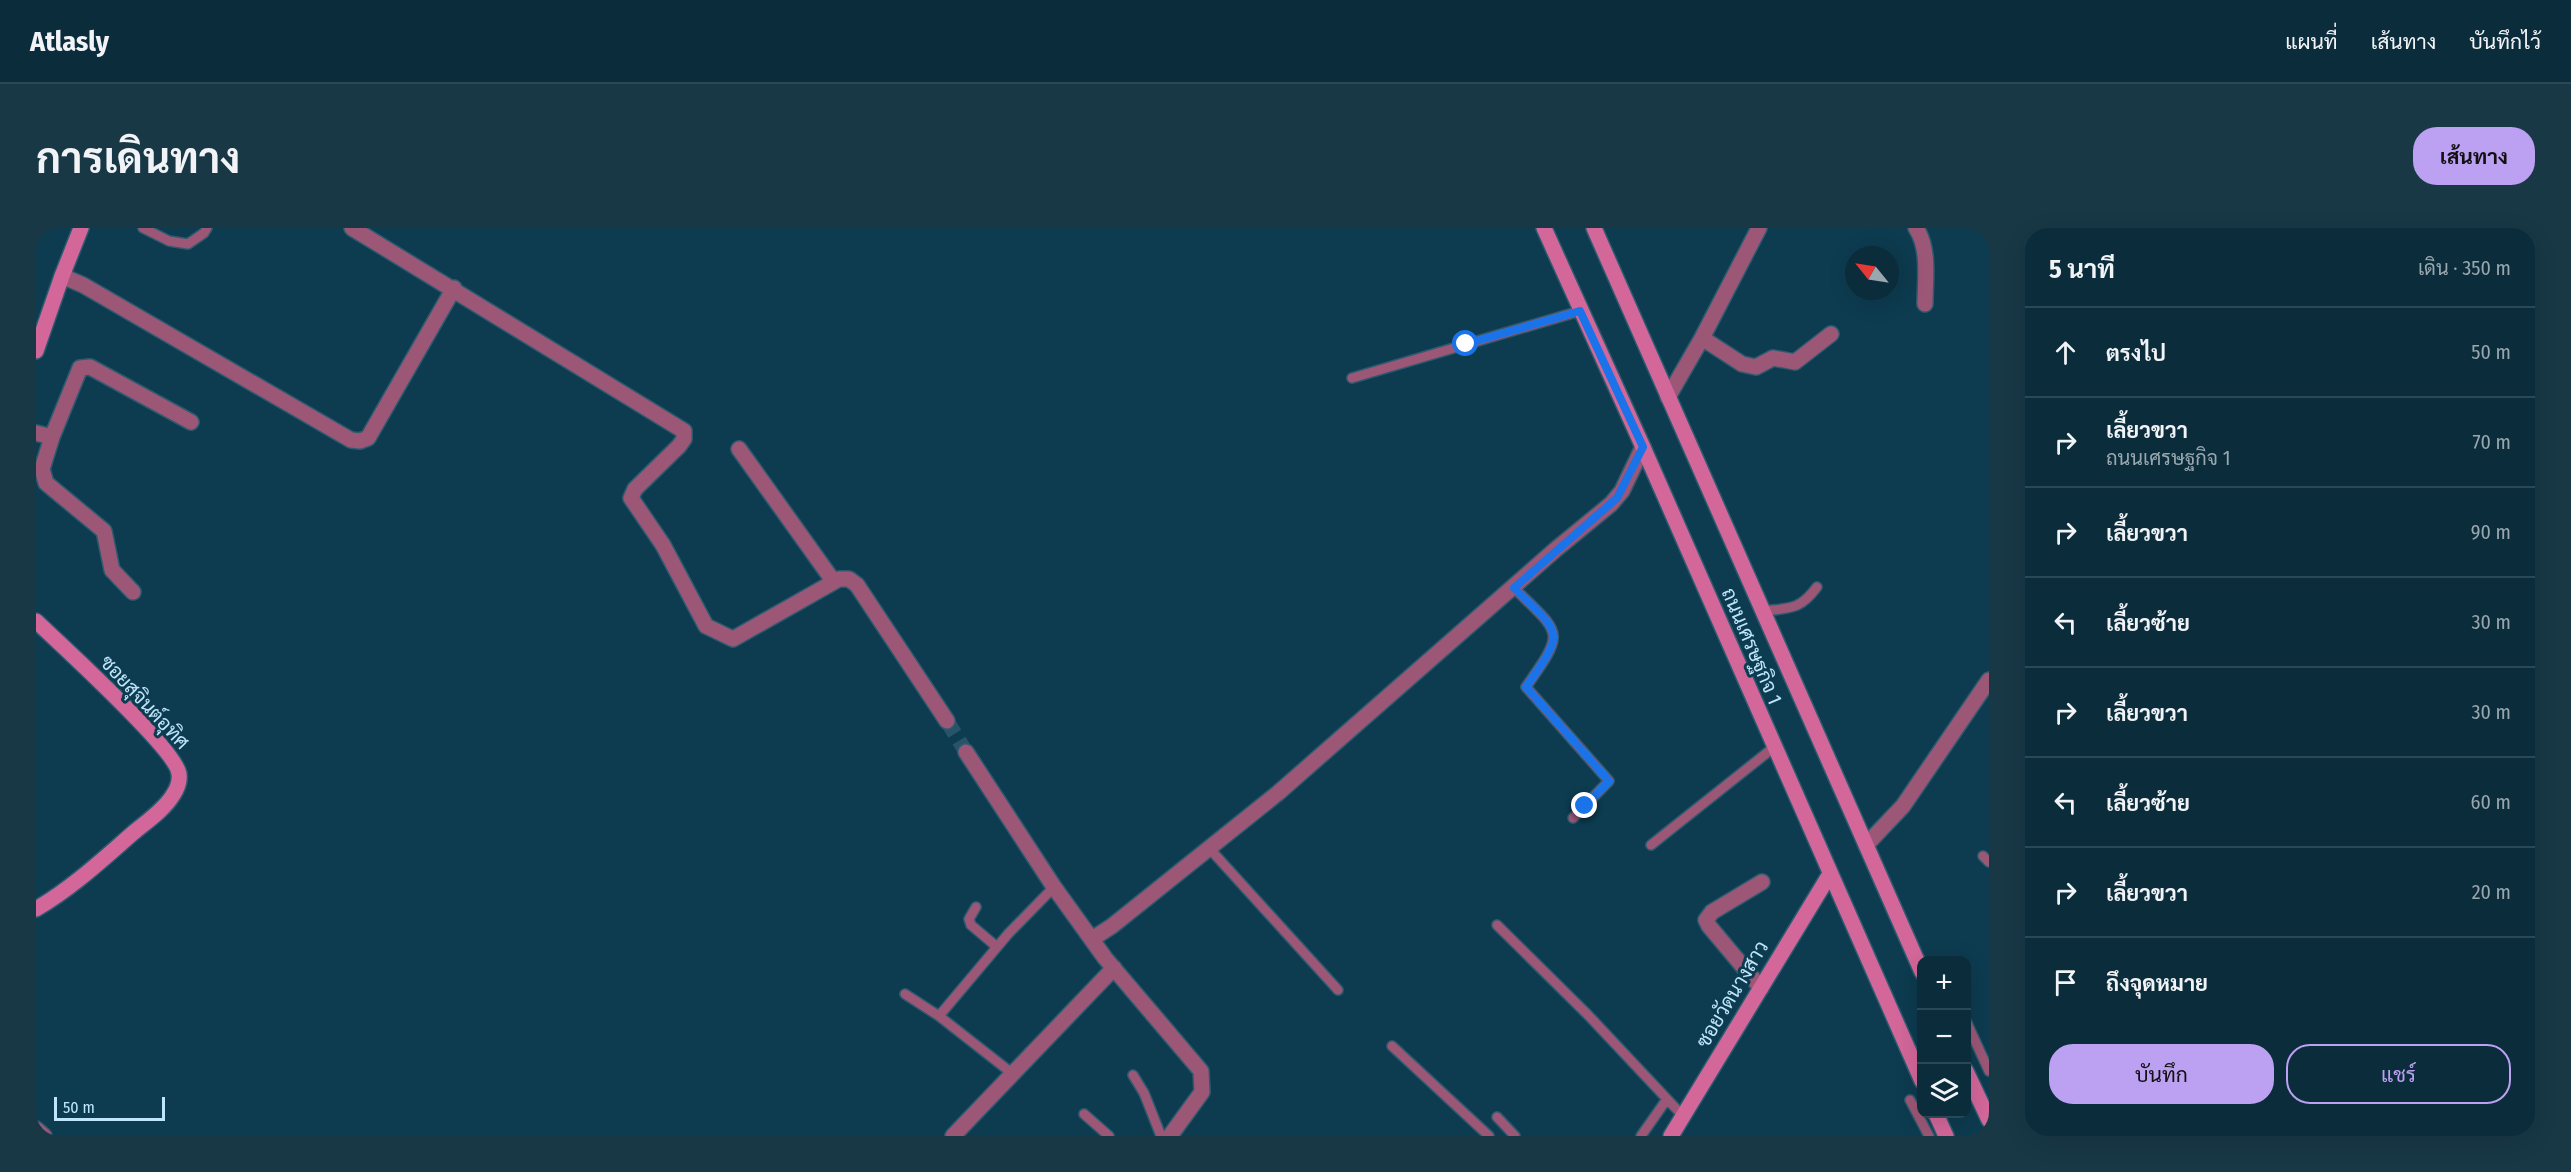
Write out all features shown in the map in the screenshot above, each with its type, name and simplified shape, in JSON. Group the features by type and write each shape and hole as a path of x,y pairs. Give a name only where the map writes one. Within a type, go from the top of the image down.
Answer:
{"main road":[{"path":"36,351 72,281 81,228"},
{"name":"ถนนเศรษฐกิจ 1","path":"1544,228 1917,1070"},
{"name":"ถนนเศรษฐกิจ 1","path":"1594,228 1917,961"},
{"name":"ซอยสุจินต์อุทิศ","path":"36,621 119,699 172,757 179,772 178,787 172,798 78,879 36,909"},
{"name":"ซอยวัดนางสาว","path":"1671,1136 1830,874"},
{"path":"1971,1085 1989,1120"},
{"path":"1938,1118 1946,1136"}],"street":[{"path":"352,228 454,288 684,431 684,439 679,446 635,489 630,498 663,545 706,626 733,639 839,579 849,579 857,585 947,721"},
{"path":"1668,397 1702,338 1759,228"},
{"path":"1916,228 1924,248 1925,304"},
{"path":"72,281 351,440 360,441 368,438 454,288"},
{"path":"1702,338 1742,364 1756,367 1773,358 1795,362 1831,334"},
{"path":"133,592 112,570 104,531 46,483 42,469 42,434 80,368 90,367 191,422"},
{"path":"1092,939 1112,926 1278,793 1617,498 1643,447"},
{"path":"740,449 834,582"},
{"path":"1866,845 1903,806 1989,680"},
{"path":"966,752 1054,887 1092,939 1201,1071 1202,1092 1170,1136"},
{"path":"1761,988 1706,920 1712,912 1762,882"},
{"path":"953,1136 1114,968"},
{"path":"36,1129 44,1136"}],"lane":[{"path":"143,228 169,242 188,244 204,233 207,228"},
{"path":"1352,378 1580,311"},
{"path":"1763,611 1800,606 1806,602 1816,587"},
{"path":"1514,588 1551,624 1554,636 1552,650 1526,687 1609,781 1573,818"},
{"path":"1651,845 1773,748"},
{"path":"1209,848 1338,990"},
{"path":"939,1016 997,947 1054,887"},
{"path":"976,907 969,919 971,925 997,947"},
{"path":"1497,925 1588,1015 1683,1116"},
{"path":"905,994 939,1016 1012,1074"},
{"path":"1971,1031 1989,1071"},
{"path":"1392,1046 1489,1136"},
{"path":"1133,1075 1144,1093 1161,1136"},
{"path":"1641,1136 1667,1099"},
{"path":"1910,1100 1929,1136"},
{"path":"1084,1114 1109,1136"},
{"path":"1497,1117 1515,1136"}],"tunnel":[{"path":"947,721 966,752"}],"route":[{"path":"1466,344 1580,311 1643,447 1617,498 1514,588 1551,624 1554,636 1552,650 1526,687 1609,781 1585,806"}]}
